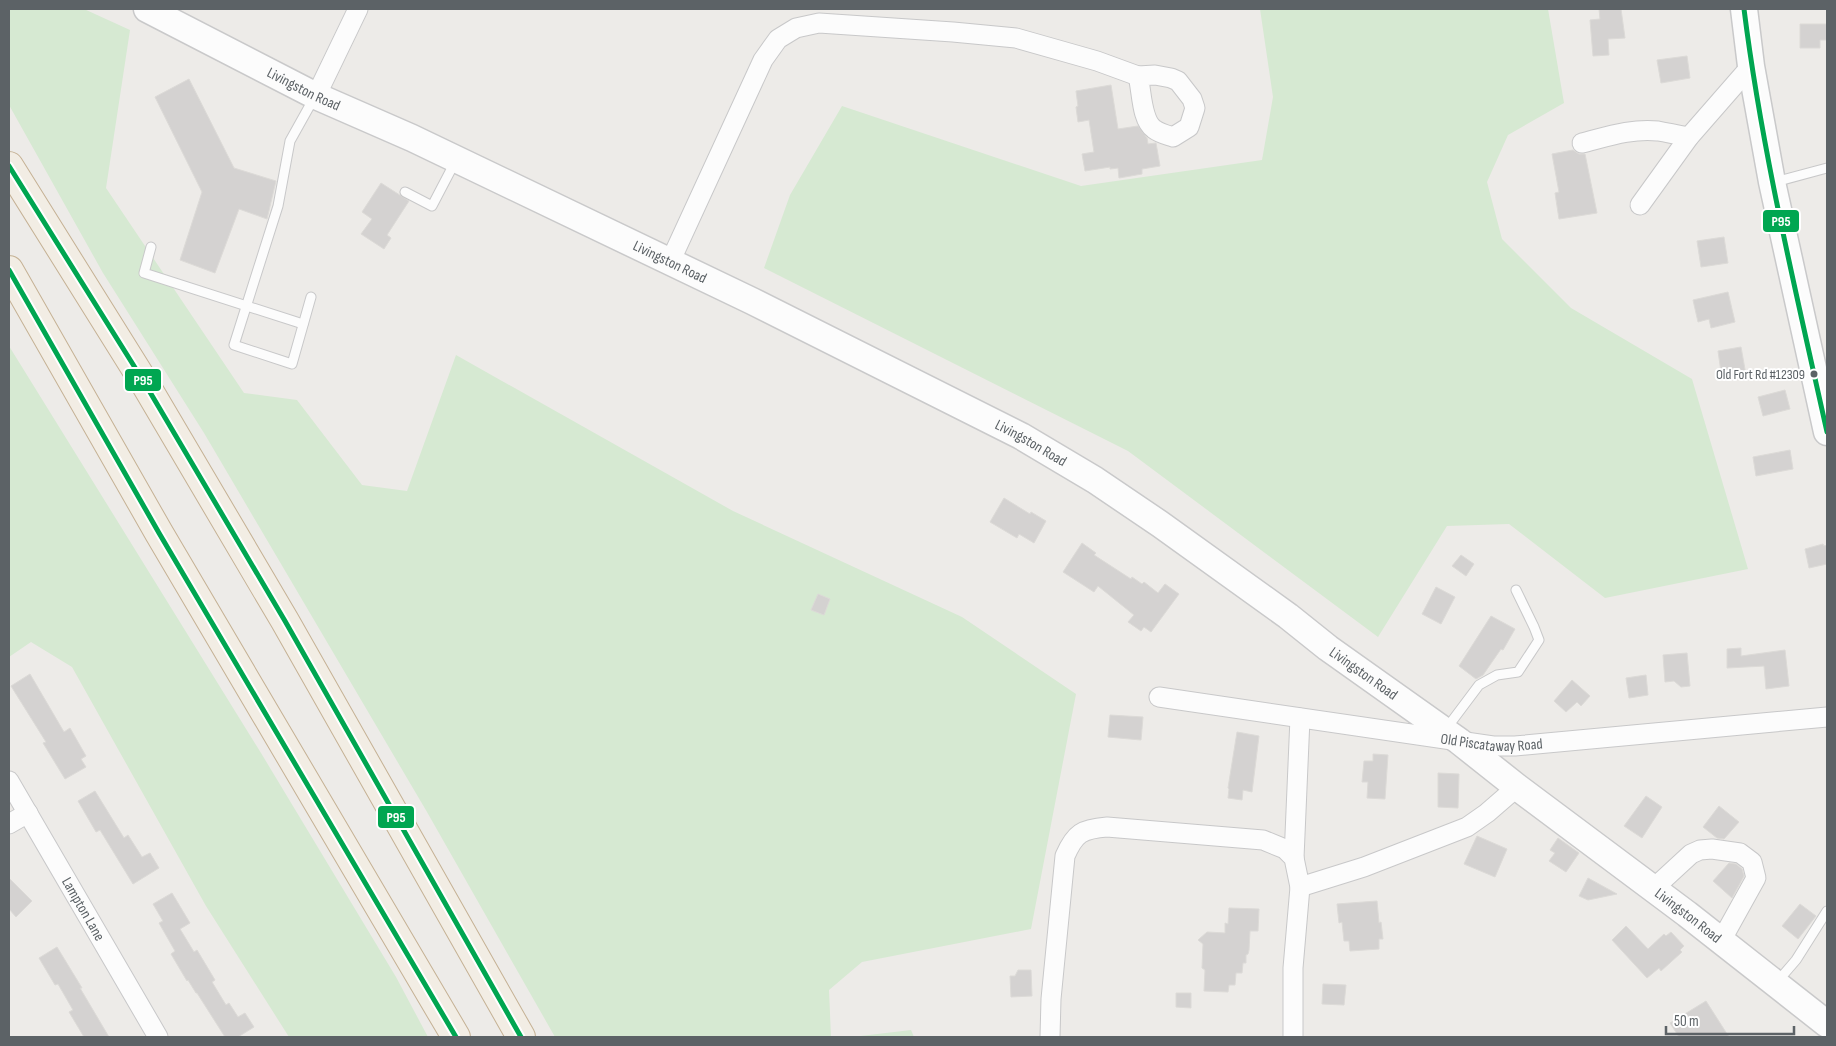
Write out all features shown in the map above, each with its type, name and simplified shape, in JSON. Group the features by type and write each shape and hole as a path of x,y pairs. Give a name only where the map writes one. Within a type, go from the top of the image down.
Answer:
{"highway":[{"path":"9,166 144,382 285,622 521,1037"},
{"path":"9,270 159,533 456,1037"}],"main road":[{"name":"Livingston Road","path":"147,9 316,96 457,159 1021,436 1095,480 1160,524 1288,616 1328,648 1452,736 1517,788 1653,889 1827,1024"},
{"path":"1744,9 1751,66 1772,182 1827,432"}],"street":[{"path":"316,96 358,9"},
{"path":"670,262 763,60 778,39 796,28 819,23 1016,38 1097,60 1138,76"},
{"path":"1640,205 1689,137 1751,66"},
{"path":"1582,143 1635,132 1657,131 1689,137"},
{"name":"Old Piscataway Road","path":"1159,697 1300,718 1452,736 1493,746 1514,746 1827,717"},
{"path":"1293,1037 1293,968 1300,887 1294,858 1300,718"},
{"name":"Lampton Lane","path":"9,781 158,1037"},
{"path":"1300,887 1364,867 1467,827 1517,788"},
{"path":"9,824 28,813"},
{"path":"1050,1037 1051,999 1065,856 1071,842 1079,833 1094,828 1107,827 1263,840 1284,848 1294,858"},
{"path":"1653,889 1692,854 1700,850 1712,849 1740,853 1752,862 1756,878 1721,941"}],"lane":[{"path":"311,297 292,364 234,345 278,206 290,141 316,96"},
{"path":"405,192 432,206 457,159"},
{"path":"1772,182 1827,168"},
{"path":"151,247 144,273 303,324"},
{"path":"1452,736 1480,685 1497,675 1518,672 1539,640 1516,590"},
{"path":"1776,984 1796,960 1827,911"}],"green space":[{"path":"9,9 84,9 130,30 106,188 244,393 297,400 362,485 407,491 456,355 733,511 962,617 1076,694 1031,929 862,962 829,990 831,1037 555,1037 427,812 204,433 103,273 9,105"},
{"path":"1260,9 1548,9 1564,103 1508,135 1487,182 1502,239 1571,308 1692,379 1748,569 1605,598 1509,524 1447,526 1378,637 1128,451 764,268 790,195 842,106 1081,186 1262,160 1273,97"},
{"path":"9,346 261,753 396,977 428,1037 289,1037 206,906 72,667 31,642 9,657"},
{"path":"911,1030 914,1037 852,1037"}],"building":[{"path":"1599,9 1621,9 1625,38 1608,39 1609,55 1593,56 1590,20 1600,19"},
{"path":"1800,24 1827,24 1827,40 1820,40 1820,48 1800,48"},
{"path":"1687,56 1690,78 1661,83 1657,60"},
{"path":"189,79 234,168 276,181 267,219 239,209 215,273 180,260 202,192 155,97"},
{"path":"1111,85 1118,129 1138,126 1147,138 1148,144 1156,143 1160,166 1142,169 1142,174 1119,178 1118,168 1110,169 1110,167 1085,171 1082,154 1094,152 1089,120 1078,122 1076,91"},
{"path":"1573,150 1579,154 1585,154 1597,213 1559,219 1555,193 1559,192 1552,154"},
{"path":"381,183 409,201 387,235 391,238 384,249 361,234 372,219 362,212"},
{"path":"1724,237 1728,263 1701,267 1697,241"},
{"path":"1728,292 1735,322 1711,328 1709,319 1698,322 1693,300"},
{"path":"1741,347 1746,375 1722,379 1718,351"},
{"path":"1785,390 1790,409 1763,416 1758,397"},
{"path":"1790,450 1793,469 1756,476 1753,457"},
{"path":"1004,498 1030,514 1031,512 1046,521 1034,543 1019,534 1017,538 990,522"},
{"path":"1082,543 1096,553 1094,555 1131,579 1132,577 1142,584 1144,582 1158,593 1165,584 1179,594 1151,632 1144,627 1141,631 1128,622 1134,615 1098,586 1094,592 1063,572"},
{"path":"1823,544 1824,546 1827,545 1827,564 1809,568 1805,549"},
{"path":"1461,555 1474,564 1466,576 1452,566"},
{"path":"1436,587 1455,597 1441,624 1422,614"},
{"path":"818,594 830,599 824,615 811,610"},
{"path":"1491,616 1515,629 1503,650 1501,649 1483,675 1476,679 1459,666"},
{"path":"1741,648 1741,656 1785,650 1789,686 1766,689 1764,666 1727,668 1727,649"},
{"path":"1687,653 1690,686 1681,687 1674,681 1665,682 1663,655"},
{"path":"30,674 64,732 70,728 86,756 81,759 86,767 65,779 43,743 46,742 11,686"},
{"path":"1646,675 1648,695 1629,698 1626,678"},
{"path":"1572,680 1590,696 1581,706 1577,702 1566,712 1554,701"},
{"path":"1110,715 1143,717 1141,740 1108,737"},
{"path":"1237,732 1259,736 1252,792 1243,790 1242,800 1228,798"},
{"path":"1373,754 1388,755 1385,799 1367,798 1368,782 1362,782 1364,761 1373,761"},
{"path":"1438,773 1459,774 1458,808 1438,807"},
{"path":"95,791 124,838 128,835 142,857 150,853 159,868 133,884 100,830 96,832 78,801"},
{"path":"1646,796 1662,807 1642,838 1624,826"},
{"path":"1719,806 1739,822 1724,839 1717,838 1703,827"},
{"path":"1477,836 1507,849 1495,877 1464,864"},
{"path":"1558,838 1579,853 1566,872 1549,861 1555,853 1550,850"},
{"path":"1729,863 1736,864 1742,869 1744,876 1732,898 1713,881"},
{"path":"9,878 32,901 16,917 9,909"},
{"path":"1588,878 1617,894 1588,900 1579,896"},
{"path":"172,893 190,923 180,929 194,952 197,950 215,980 212,982 226,1005 229,1003 238,1017 245,1013 254,1027 238,1037 225,1037 171,954 175,951 159,923 163,921 153,904"},
{"path":"1377,901 1383,939 1379,939 1379,949 1350,951 1349,941 1344,941 1342,922 1339,923 1337,904"},
{"path":"1800,904 1816,916 1798,939 1782,926"},
{"path":"1229,908 1259,909 1258,931 1250,931 1246,963 1243,963 1242,973 1236,973 1235,985 1229,985 1228,992 1204,991 1205,970 1202,968 1203,944 1198,940 1207,932 1225,933 1225,923 1228,924"},
{"path":"1626,926 1648,949 1664,934 1666,936 1671,932 1684,946 1680,950 1682,952 1661,971 1659,968 1647,978 1612,940"},
{"path":"57,947 109,1037 84,1037 69,1012 73,1010 58,984 55,985 39,958"},
{"path":"1018,970 1031,970 1032,996 1011,997 1010,976 1015,976"},
{"path":"1323,984 1346,985 1344,1005 1322,1004"},
{"path":"1176,993 1191,993 1191,1008 1176,1007"},
{"path":"1706,1001 1729,1037 1679,1037 1670,1023"}],"transit line":[{"name":"P95","path":"1744,9 1751,62 1770,169 1827,432"},
{"name":"P95","path":"9,166 144,382 285,621 521,1037"},
{"name":"P95","path":"9,270 159,533 456,1037"}],"place":[{"name":"Old Fort Rd #12309","path":"1814,374"}]}
